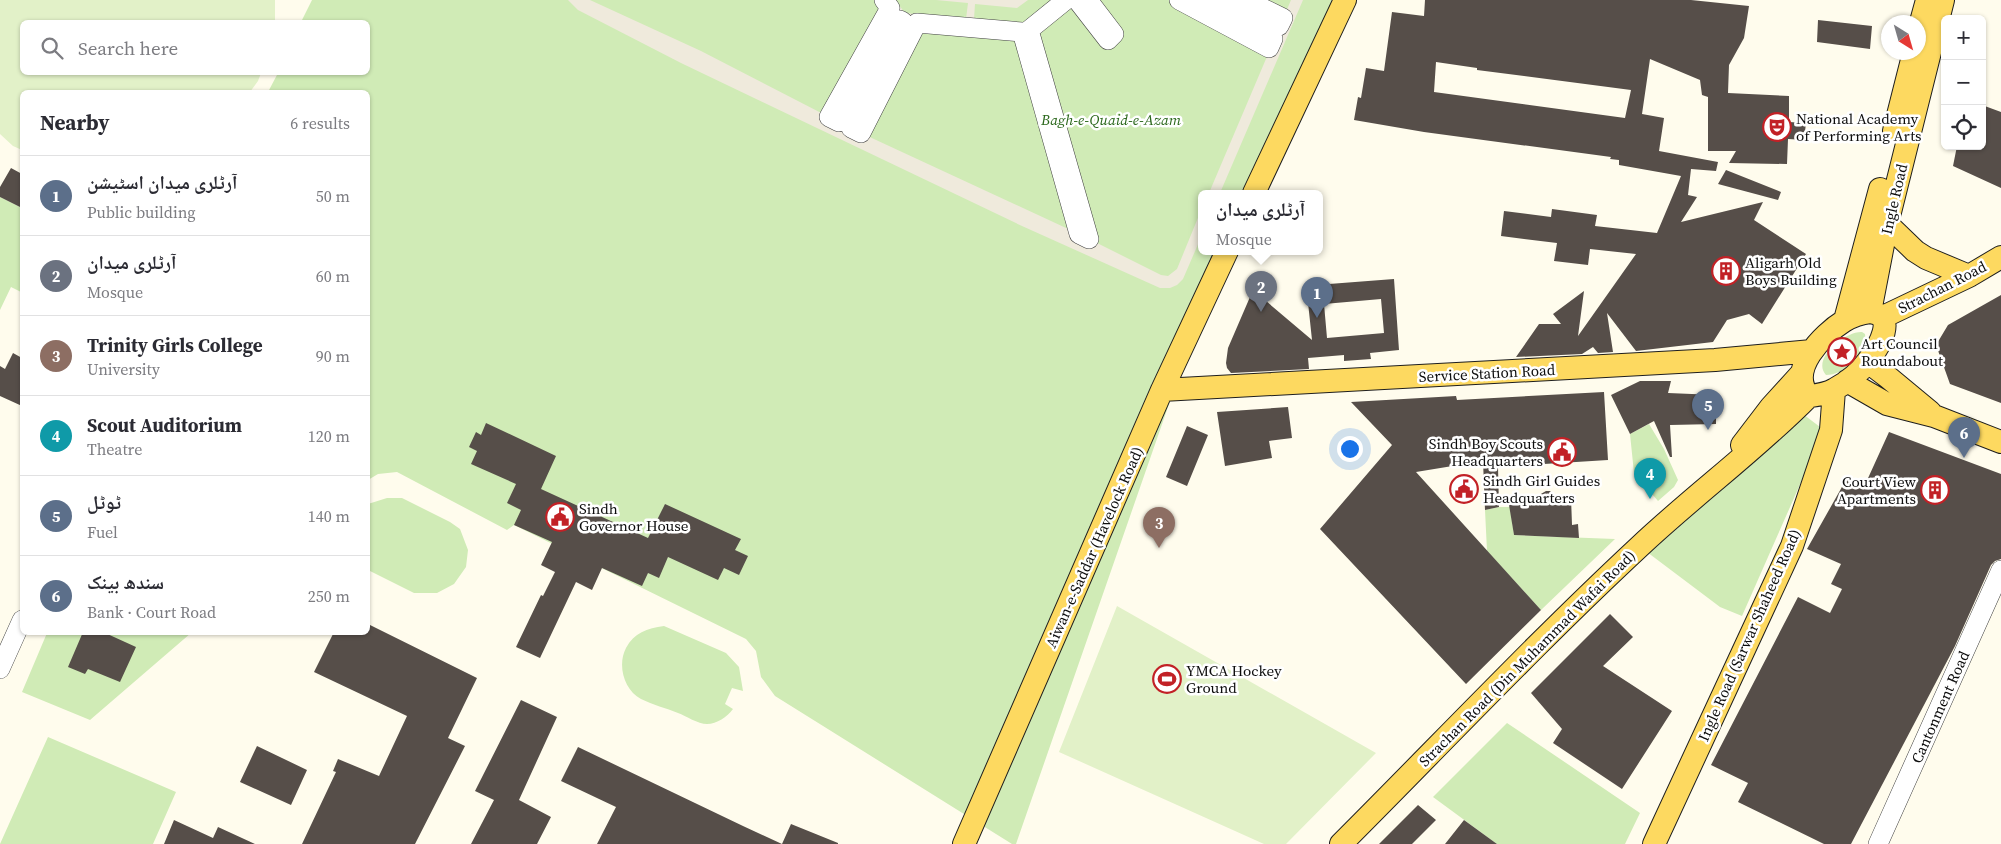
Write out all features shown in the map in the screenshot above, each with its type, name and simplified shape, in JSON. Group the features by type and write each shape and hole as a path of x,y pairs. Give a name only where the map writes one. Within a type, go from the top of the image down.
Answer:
{"main road":[{"path":"1255,190 1345,0"},
{"path":"1923,15 1927,0"},
{"name":"Ingle Road","path":"1876,314 1887,224 1943,0"},
{"name":"Ingle Road","path":"1845,320 1912,60"},
{"path":"1887,224 1914,251 1969,276"},
{"name":"Aiwan-e-Saddar (Havelock Road)","path":"964,844 1162,390 1225,255"},
{"name":"Strachan Road","path":"1876,314 1969,276 2001,257"},
{"path":"1858,314 1876,314 1885,324 1880,342 1868,362 1841,386 1820,395 1809,396 1801,383 1801,374 1812,352 1822,339 1845,320 1858,314"},
{"name":"Service Station Road","path":"1162,390 1715,360 1812,352"},
{"path":"1868,362 1890,378 1934,416"},
{"name":"Strachan Road (Din Muhammad Wafai Road)","path":"1717,477 1771,407 1801,374"},
{"path":"1841,386 1887,404 1934,416 2001,442"},
{"name":"Ingle Road (Sarwar Shaheed Road)","path":"1654,844 1792,546 1830,430 1841,386"},
{"name":"Strachan Road (Din Muhammad Wafai Road)","path":"1341,844 1639,546 1784,421 1809,396"}],"street":[{"path":"884,0 890,8 829,117 839,122 892,21 902,21 905,24 905,29 851,128 861,133 917,23 1022,32 1079,234 1089,239 1029,30 1066,0"},
{"path":"1077,0 1108,40 1114,34 1088,0"},
{"path":"1179,0 1269,48 1273,39 1197,0"},
{"path":"1228,0 1279,26 1283,18 1246,0"},
{"name":"Cantonment Road","path":"1878,844 2001,570"},
{"path":"0,669 20,624"}],"green space":[{"path":"0,0 275,0 275,20 20,20 20,75 260,75 251,90 20,90 20,149 13,146 0,134"},
{"name":"Bagh-e-Quaid-e-Azam","path":"312,0 1341,0 1254,190 1198,190 1198,255 1225,255 1208,292 1016,844 1012,844 775,696 761,677 756,651 746,639 514,525 507,530 397,472 378,474 370,479 370,90 269,90 277,75 370,75 370,20 302,20"},
{"path":"0,197 20,207 20,292 11,287 0,310"},
{"path":"1862,332 1865,334 1865,342 1859,356 1847,367 1833,374 1826,375 1823,369 1823,361 1826,354 1847,336"},
{"path":"1787,402 1824,430 1742,616 1720,607 1639,546"},
{"path":"1649,424 1664,449 1678,480 1674,487 1658,501 1634,473 1630,434"},
{"path":"387,498 402,498 460,529 468,550 466,567 454,584 437,593 414,593 370,571 370,503"},
{"path":"1510,507 1514,535 1615,539 1541,610 1487,551 1485,510"},
{"name":"YMCA Hockey Ground","path":"1117,606 1376,753 1286,844 1264,844 1059,752"},
{"path":"664,626 726,653 739,667 743,691 732,688 725,704 733,709 722,720 711,724 700,723 641,699 630,690 622,669 623,655 626,648 642,632"},
{"path":"46,635 189,635 90,720 22,692"},
{"path":"1507,723 1640,813 1625,844 1497,844 1433,797"},
{"path":"48,737 176,792 153,844 0,844"}],"shaded area":[{"path":"568,0 590,0 701,51 829,117 895,0 905,13 966,19 968,3 936,0 1028,0 1017,8 975,4 974,19 1029,30 1089,239 1161,275 1168,276 1177,269 1198,218 1198,244 1183,279 1177,285 1170,288 1160,288 1022,226 681,63 578,10","holes":["917,23 1022,32 1079,234 861,133"]},
{"path":"1291,0 1303,0 1221,190 1210,190"}],"building":[{"path":"1425,0 1691,0 1749,6 1744,38 1729,65 1728,93 1789,96 1789,122 1806,123 1804,140 1788,139 1787,164 1729,163 1736,151 1708,151 1708,97 1702,95 1700,80 1650,59 1642,114 1664,118 1659,151 1718,162 1716,171 1691,169 1688,195 1697,197 1681,222 1763,202 1754,220 1806,254 1762,324 1749,314 1727,320 1713,342 1636,351 1607,313 1613,352 1598,353 1593,347 1582,354 1516,357 1539,324 1561,324 1553,314 1584,291 1578,336 1636,254 1590,249 1588,265 1554,261 1557,243 1501,236 1504,211 1551,217 1552,209 1597,215 1595,226 1657,233 1681,176 1619,165 1619,160 1610,159 1611,157 1424,132 1354,120 1358,97 1361,98 1366,68 1384,71 1392,12 1424,16","holes":["1436,62 1477,68 1477,70 1631,90 1625,118 1434,92"]},
{"path":"1818,20 1872,26 1870,49 1817,42"},
{"path":"1986,106 2001,112 2001,188 1953,166 1956,150 1986,150"},
{"path":"11,168 20,173 20,207 0,197 0,187"},
{"path":"1726,170 1781,192 1778,200 1718,184"},
{"path":"1394,279 1399,350 1370,353 1371,359 1344,361 1344,355 1308,358 1309,369 1231,373 1226,363 1228,348 1253,290 1312,340 1307,293 1316,285","holes":["1381,299 1384,333 1327,338 1324,304"]},
{"path":"2001,295 2001,403 1950,384 1936,345 1948,325"},
{"path":"13,353 20,357 20,405 0,396 0,366 5,369"},
{"path":"1640,381 1671,381 1668,393 1716,395 1716,424 1670,425 1672,457 1670,457 1654,421 1630,434 1611,395"},
{"path":"1604,392 1608,460 1498,467 1499,507 1485,510 1483,461 1416,472 1541,610 1466,684 1320,529 1392,445 1351,402 1456,396 1457,400"},
{"path":"1288,407 1292,438 1269,441 1272,458 1225,466 1217,412"},
{"name":"Sindh Governor House","path":"486,423 556,456 541,489 648,538 665,504 741,539 735,550 748,556 739,575 724,568 718,580 668,557 659,578 648,573 642,586 602,568 592,590 576,582 540,658 516,647 541,595 543,596 555,572 541,565 552,542 514,525 521,510 507,503 516,484 471,464 477,451 469,447 476,432 481,435"},
{"path":"1187,426 1208,435 1187,486 1166,477"},
{"path":"1889,432 2001,474 2001,559 1991,565 1955,646 1851,844 1824,844 1738,802 1748,783 1711,765 1798,597 1830,613 1842,589 1831,584 1841,564 1807,549 1847,478 1864,487"},
{"path":"1546,491 1550,491 1557,497 1571,497 1572,525 1578,524 1579,538 1514,535 1508,499 1534,498"},
{"path":"1610,614 1633,637 1603,666 1672,711 1622,789 1553,743 1562,729 1531,693"},
{"path":"370,625 477,678 448,738 465,746 415,844 302,844 336,772 333,771 338,759 379,776 407,716 314,672 332,635 370,635"},
{"path":"82,635 110,635 136,647 120,682 88,669 85,674 68,667"},
{"path":"521,700 557,717 519,800 551,817 537,844 471,844 494,800 475,791"},
{"path":"257,746 307,770 291,805 240,782"},
{"path":"578,747 782,844 597,844 616,807 561,781"},
{"path":"1418,805 1436,820 1412,844 1379,844"},
{"path":"174,820 213,838 218,827 255,844 164,844"},
{"path":"1464,820 1497,844 1445,844"},
{"path":"791,824 838,843 838,844 782,844"}],"place":[{"name":"National Academy of Performing Arts","path":"1777,127"},
{"name":"Aligarh Old Boys Building","path":"1726,271"},
{"name":"آرٹلری میدان","path":"1261,312"},
{"name":"آرٹلری میدان اسٹیشن","path":"1317,318"},
{"name":"Art Council Roundabout","path":"1842,352"},
{"name":"ٹوٹل","path":"1708,430"},
{"name":"Sindh Boy Scouts Headquarters","path":"1562,452"},
{"name":"سندھ بینک","path":"1964,458"},
{"name":"Sindh Girl Guides Headquarters","path":"1464,489"},
{"name":"Court View Apartments","path":"1935,490"},
{"name":"Scout Auditorium","path":"1650,499"},
{"name":"Sindh Governor House","path":"560,517"},
{"name":"Trinity Girls College","path":"1159,548"},
{"name":"YMCA Hockey Ground","path":"1167,679"}]}
